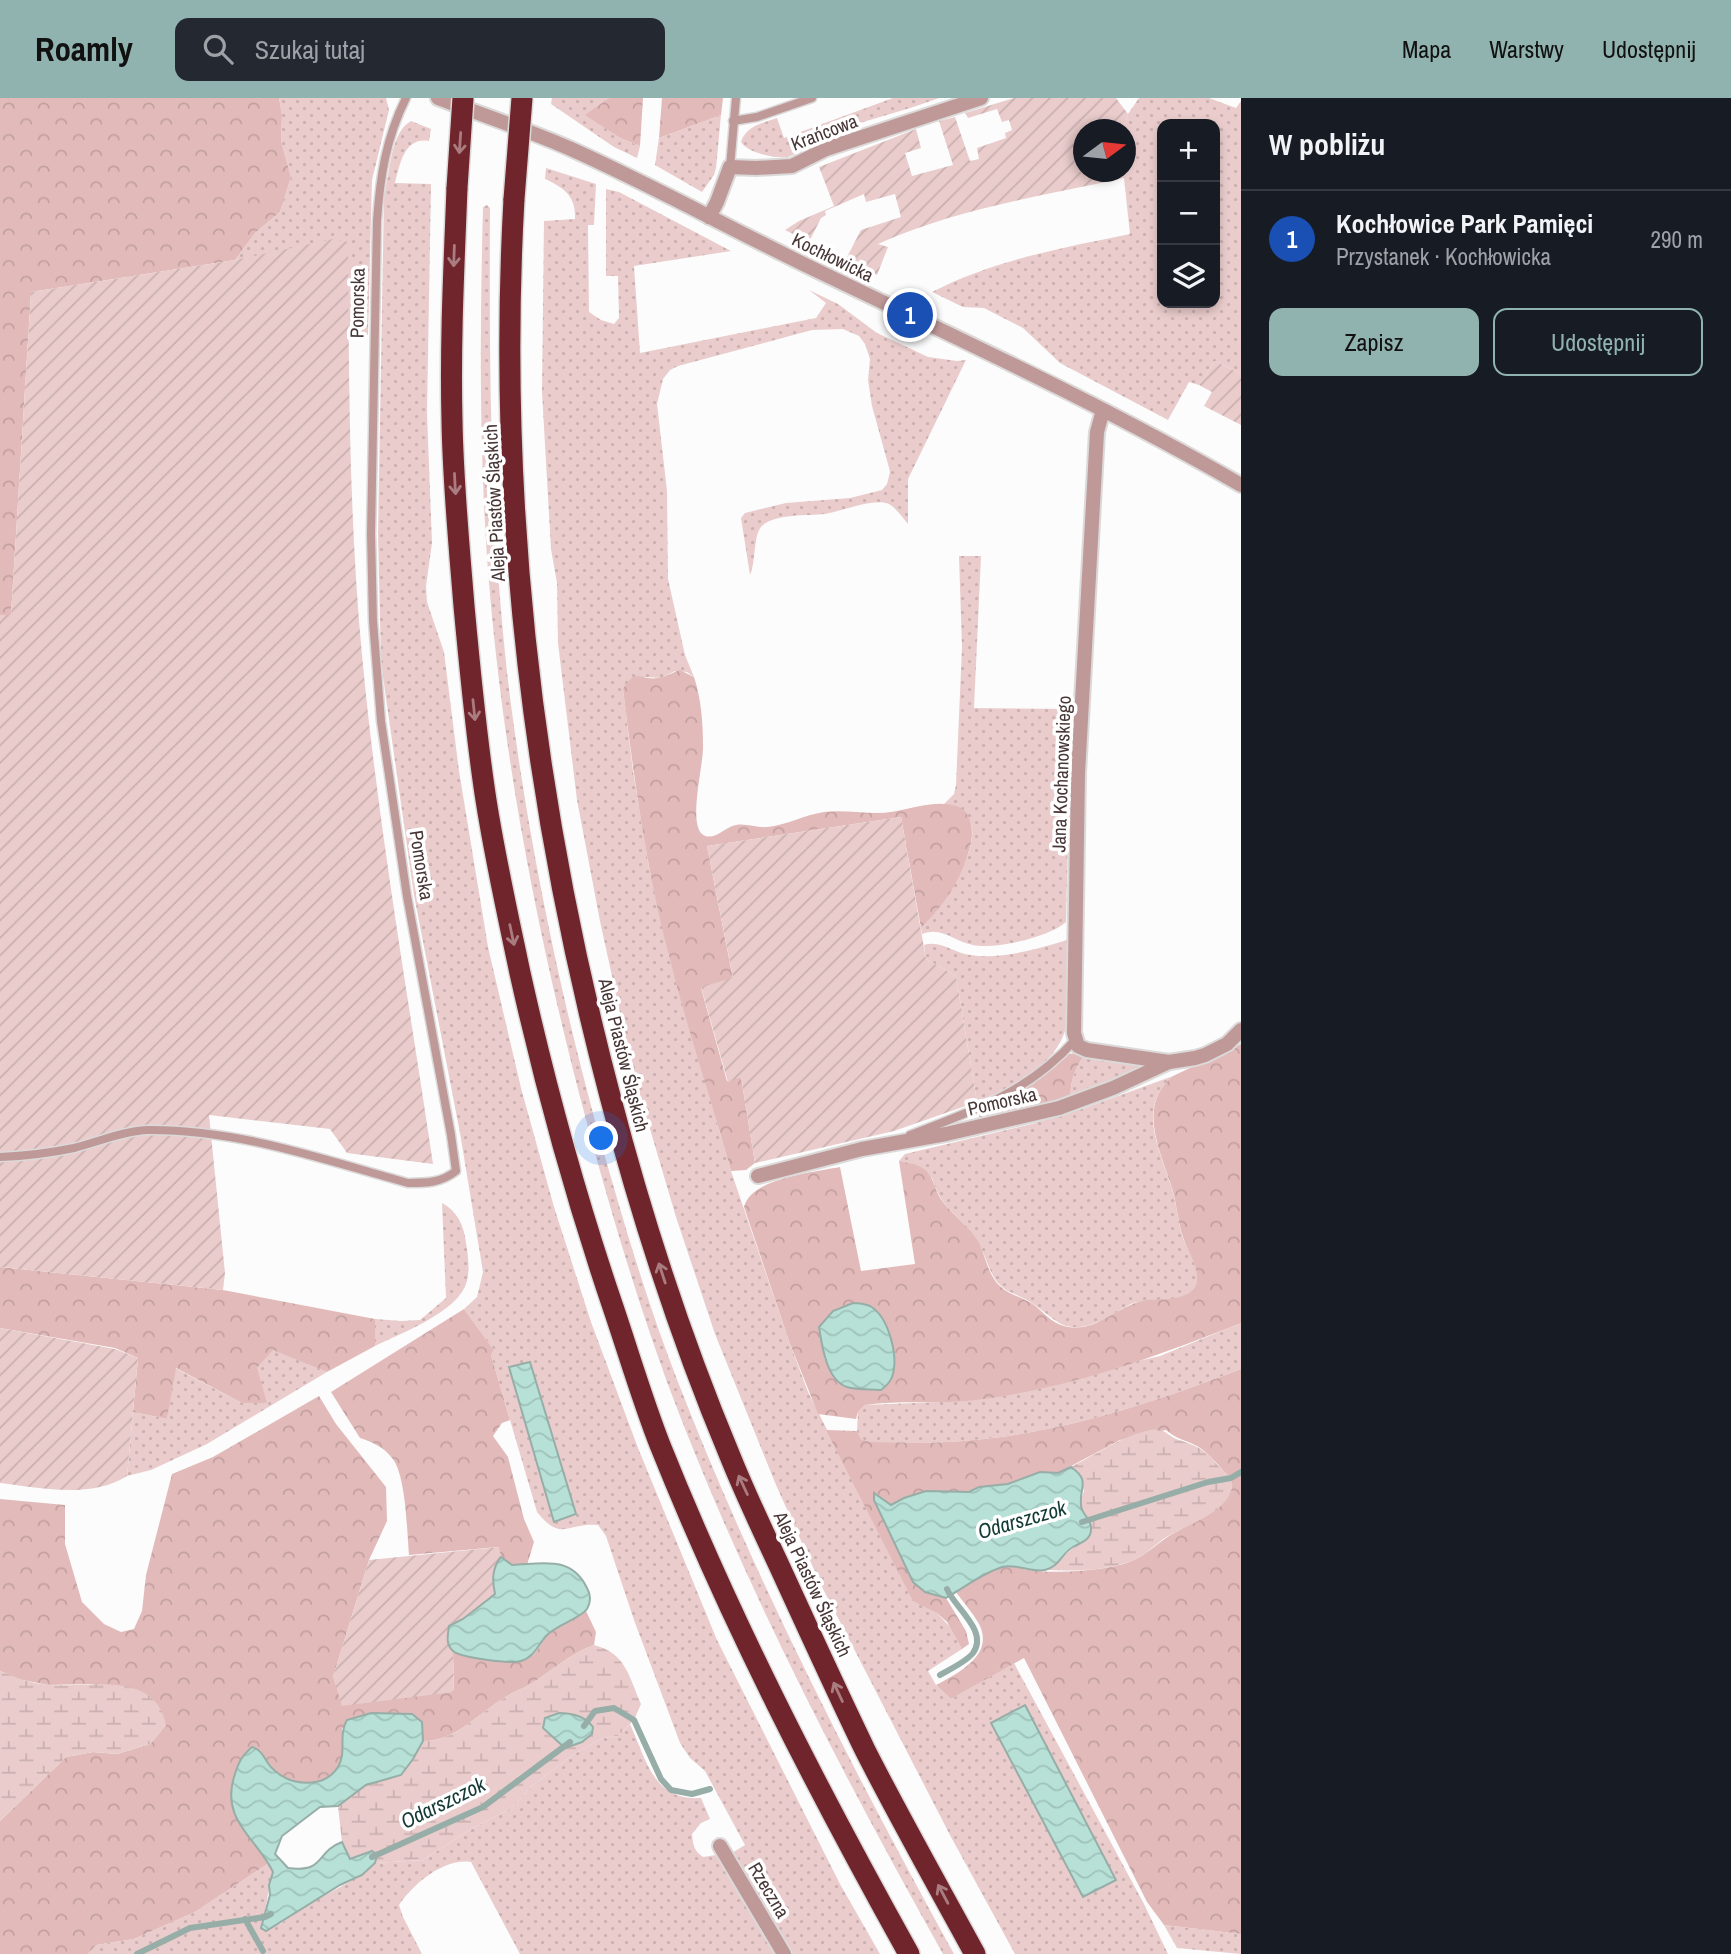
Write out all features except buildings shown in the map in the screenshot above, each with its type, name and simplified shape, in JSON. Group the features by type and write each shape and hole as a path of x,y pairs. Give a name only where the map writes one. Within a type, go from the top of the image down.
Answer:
{"highway":[{"name":"Aleja Piastów Śląskich","path":"463,98 451,349 452,425 474,710 486,804 555,1122 584,1224 631,1361 659,1441 700,1541 770,1688 864,1874 909,1954"},
{"name":"Aleja Piastów Śląskich","path":"522,98 509,283 514,496 524,632 547,807 572,938 601,1060 632,1179 666,1286 730,1458 866,1751 975,1954"}],"street":[{"name":"Kochłowicka","path":"438,98 567,147 639,181 991,353 1166,442 1241,485"},
{"name":"Krańcowa","path":"730,167 792,166 825,149 981,98"},
{"path":"709,217 730,167"},
{"name":"Jana Kochanowskiego","path":"1075,1040 1079,773 1097,432 1103,410"},
{"name":"Pomorska","path":"758,1176 884,1145 1059,1108 1113,1088 1169,1062 1205,1055 1227,1044 1241,1030"},
{"path":"1075,1040 1078,1046 1087,1050 1169,1062"},
{"name":"Rzeczna","path":"720,1846 784,1954"}],"lane":[{"name":"Pomorska","path":"0,1157 72,1148 145,1130 220,1135 278,1145 408,1183 429,1183 449,1177 456,1171 407,896 381,721 373,621 371,534 377,221 380,178 387,145 406,98"},
{"path":"730,167 736,98"},
{"path":"733,121 757,117 812,98"},
{"path":"884,1145 995,1102 1052,1064 1075,1040"}],"green space":[{"path":"0,98 279,98 282,115 281,141 291,177 280,212 256,232 235,260 31,292 11,615 0,615"},
{"path":"279,98 386,98 389,110 372,180 368,335 348,336 347,242 235,260 256,232 280,212 291,177 281,141 282,115"},
{"path":"552,98 609,98 586,115 620,138 640,146 637,158 614,147 551,104"},
{"path":"609,98 643,98 640,146 620,138 585,115"},
{"path":"662,98 723,98 721,115 659,138"},
{"path":"893,98 939,98 834,132 790,156 761,154 741,142 751,129 777,118 784,138"},
{"path":"1014,98 1116,98 1128,114 1127,119 1073,119 1073,182 1105,182 968,212 907,232 878,244 888,247 877,275 846,259 861,230 901,217 895,194 866,202 864,194 825,211 826,215 821,218 809,242 785,230 834,206 819,167 916,129 921,148 905,153 912,176 953,165 939,121 955,117 970,161 979,159 977,148 1006,138 1005,133 1012,130 1009,120 1002,122 997,109 968,118 965,113"},
{"path":"1139,98 1209,98 1236,108 1241,101 1241,374 1215,361 1199,385 1189,382 1168,420 1060,363 1023,328 984,308 963,307 932,292 1004,263 1130,234 1124,182 1136,182 1136,119 1127,119"},
{"path":"721,115 716,168 702,192 655,165 659,138"},
{"path":"411,121 431,129 429,141 414,143 405,153 395,183 431,184 427,413 432,543 426,586 427,602 444,652 459,771 488,947 521,1088 554,1207 591,1322 638,1448 717,1640 840,1884 880,1954 792,1954 732,1853 745,1845 705,1771 690,1758 680,1743 606,1536 598,1525 565,1529 553,1527 537,1512 491,1355 494,1350 464,1309 477,1297 483,1272 460,1133 414,895 381,663 378,534 384,196 395,144 404,127","holes":["530,1362 576,1514 555,1522 509,1367"]},
{"path":"546,168 596,184 594,225 588,225 589,312 601,320 614,324 619,318 618,276 606,276 606,189 619,192 731,251 634,266 640,353 816,318 826,303 809,290 838,304 877,333 928,357 966,360 908,479 908,524 894,508 883,502 824,514 774,519 758,531 750,575 741,518 745,513 786,503 850,498 882,490 887,484 890,472 872,406 868,380 870,359 865,344 859,336 843,329 812,330 670,370 663,379 657,404 667,491 668,579 685,655 694,677 687,672 675,671 661,678 645,677 623,689 633,771 649,867 669,956 731,1171 808,1392 913,1600 937,1613 950,1627 962,1649 928,1671 936,1685 951,1699 1014,1663 1144,1904 1168,1954 1015,1954 951,1837 821,1585 776,1485 715,1334 676,1217 632,1068 577,800 558,643 557,583 551,549 542,392 544,221 575,219 575,211 568,194 545,179"},
{"path":"487,205 490,208 495,519 511,705 547,918 597,1128 655,1320 739,1529 842,1744 954,1954 943,1954 867,1815 794,1673 727,1529 656,1351 588,1127 553,987 524,845 493,629 484,513 481,426 483,207"},
{"path":"333,239 348,242 352,501 362,655 385,847 433,1164 347,1153 330,1129 209,1115 225,1273 223,1290 0,1267 0,615 11,615 31,292 235,260"},
{"path":"1215,361 1241,374 1241,425 1204,406 1212,392 1199,385"},
{"path":"959,556 981,556 974,708 1071,709 1066,922 1048,933 994,946 973,945 936,932 922,934 921,928 956,881 972,840 971,824 962,811 943,805 954,794 956,785 962,647"},
{"path":"680,670 694,677 701,710 703,754 696,817 702,834 711,837 732,826 740,825 774,826 824,812 887,812 937,804 962,809 969,817 972,829 970,847 957,881 945,901 921,928 901,817 707,846 733,979 701,988 727,1081 741,1077 755,1163 746,1170 731,1171 676,983 654,890 623,689 631,678 658,678"},
{"path":"901,817 926,959 956,976 977,1102 894,1131 755,1163 741,1077 728,1082 701,987 733,978 707,846"},
{"path":"1067,940 1069,1008 1061,1041 1043,1064 1030,1074 977,1102 956,976 926,959 924,945 936,944 964,954 994,956 1019,953"},
{"path":"1241,1044 1241,1323 1141,1360 1038,1390 967,1401 865,1405 858,1412 856,1419 818,1414 789,1341 744,1207 749,1197 758,1189 785,1178 840,1167 861,1271 915,1264 899,1161 918,1166 929,1175 944,1203 976,1238 991,1273 1001,1287 1034,1305 1060,1325 1076,1328 1087,1326 1137,1302 1178,1298 1195,1287 1196,1270 1182,1234 1174,1194 1154,1130 1156,1101 1162,1088 1173,1076","holes":["887,1332 893,1362 881,1390 841,1380 824,1358"]},
{"path":"1069,1054 1085,1055 1074,1075 1071,1098 979,1120 979,1112 1015,1095"},
{"path":"1085,1055 1147,1064 1148,1068 1071,1098 1074,1075"},
{"path":"1173,1076 1162,1088 1155,1102 1153,1116 1157,1145 1172,1189 1182,1235 1198,1280 1193,1291 1179,1298 1131,1304 1089,1325 1069,1327 1061,1324 1027,1300 1008,1291 997,1281 974,1236 944,1203 932,1178 899,1161 905,1154 1032,1124"},
{"path":"442,1203 456,1214 465,1236 468,1271 462,1292 441,1312 375,1346 375,1319 420,1320 446,1298"},
{"path":"0,1267 223,1290 375,1319 375,1346 327,1372 273,1350 257,1368 267,1403 242,1403 176,1368 167,1419 133,1412 138,1358 115,1348 0,1328"},
{"path":"464,1309 494,1350 491,1355 510,1420 502,1423 493,1436 508,1457 524,1519 534,1542 527,1565 511,1565 501,1557 498,1547 409,1555 405,1504 397,1466 382,1448 360,1438 331,1392"},
{"path":"1241,1323 1241,1369 1109,1414 1042,1430 960,1441 871,1442 861,1439 857,1431 858,1412 865,1405 966,1401 1160,1356"},
{"path":"0,1328 115,1349 138,1358 127,1476 97,1488 82,1490 0,1483"},
{"path":"273,1349 327,1372 207,1444 151,1470 127,1476 133,1412 167,1419 175,1368 242,1403 257,1368"},
{"path":"1241,1369 1241,1934 1164,1925 1147,1902 1024,1658 951,1699 936,1685 972,1662 982,1645 983,1635 979,1624 956,1592 974,1579 994,1568 1008,1565 1028,1570 1065,1572 1107,1568 1129,1562 1212,1511 1232,1488 1231,1478 1202,1449 1166,1430 1120,1440 1058,1473 1040,1472 1008,1484 979,1487 969,1492 926,1491 891,1505 925,1592 946,1598 966,1631 969,1644 962,1649 947,1622 937,1613 913,1601 826,1430 857,1431 861,1439 871,1442 947,1442 1007,1436 1109,1414"},
{"path":"319,1396 336,1424 386,1487 387,1521 369,1560 333,1677 454,1692 453,1652 494,1661 526,1659 533,1655 549,1633 586,1611 596,1632 594,1645 498,1702 458,1731 436,1740 423,1741 422,1722 342,1728 341,1762 333,1774 316,1782 287,1779 270,1766 260,1750 243,1830 269,1863 195,1912 134,1939 96,1945 88,1954 0,1954 0,1821 66,1757 93,1752 117,1754 150,1744 166,1725 92,1684 48,1685 18,1679 0,1671 0,1499 65,1505 65,1544 82,1602 104,1624 121,1632 134,1629 142,1611 146,1575 172,1474 213,1457"},
{"path":"1156,1429 1207,1454 1226,1473 1232,1487 1222,1505 1131,1561 1097,1569 1047,1570 1082,1543 1080,1502 1084,1491 1078,1472 1071,1467 1122,1440"},
{"path":"499,1547 501,1557 496,1565 493,1583 495,1593 463,1619 447,1642 453,1652 454,1692 342,1706 333,1677 369,1560"},
{"path":"594,1645 620,1660 641,1704 634,1720 618,1736 603,1738 574,1754 533,1785 510,1809 473,1828 423,1860 375,1863 377,1855 362,1854 350,1859 342,1842 338,1806 366,1785 401,1774 423,1741 436,1740 458,1731 498,1702 576,1653"},
{"path":"0,1671 23,1680 48,1685 100,1684 134,1689 149,1696 159,1707 166,1725 150,1744 117,1754 93,1752 66,1757 0,1821"},
{"path":"630,1724 647,1764 662,1786 685,1797 701,1798 710,1819 701,1823 692,1834 694,1847 703,1857 716,1855 774,1954 520,1954 471,1862 461,1862 450,1864 430,1874 412,1889 399,1905 422,1954 88,1954 96,1945 134,1939 195,1912 269,1863 273,1873 261,1928 280,1924 304,1907 362,1875 375,1863 423,1860 473,1828 510,1809 533,1785 574,1754 603,1738 618,1736"},
{"path":"1164,1925 1241,1934 1241,1954 1177,1948"}],"water":[{"path":"853,1303 868,1305 877,1311 891,1338 894,1369 890,1381 881,1390 847,1387 834,1377 826,1361 819,1327 833,1311"},
{"path":"530,1362 576,1514 554,1522 509,1367"},
{"path":"1071,1467 1081,1476 1083,1484 1081,1508 1091,1525 1088,1538 1069,1550 1050,1568 1040,1571 1013,1566 1002,1567 946,1598 925,1592 913,1582 874,1500 874,1493 891,1505 926,1491 969,1492 979,1487 1008,1484 1040,1472 1058,1473"},
{"path":"501,1557 512,1565 545,1563 573,1570 590,1596 587,1609 552,1631 533,1653 521,1661 497,1661 458,1654 450,1648 448,1642 449,1626 463,1619 495,1594 494,1574"},
{"path":"1025,1705 1116,1880 1083,1897 991,1723"},
{"path":"371,1713 412,1714 422,1722 423,1741 413,1759 401,1775 366,1785 338,1806 320,1807 282,1836 275,1854 288,1868 300,1869 315,1865 333,1846 342,1842 350,1859 372,1851 377,1855 375,1863 362,1875 340,1885 266,1931 261,1928 273,1872 242,1828 232,1804 231,1790 240,1762 252,1747 260,1751 268,1764 281,1775 298,1782 316,1782 332,1774 341,1762 343,1731 347,1720"},
{"path":"559,1713 586,1720 593,1727 592,1734 582,1742 565,1748 543,1728 545,1718"}],"waterway":[{"name":"Odarszczok","path":"1082,1522 1208,1482 1231,1478 1241,1472"},
{"name":"Odarszczok","path":"940,1675 966,1659 977,1645 974,1628 947,1589"},
{"name":"Odarszczok","path":"584,1726 595,1711 614,1708 634,1720 661,1779 671,1790 692,1794 710,1789"},
{"name":"Odarszczok","path":"372,1857 483,1807 570,1742"},
{"name":"Odarszczok","path":"137,1954 190,1928 271,1914"},
{"path":"245,1919 263,1951"}],"place":[{"name":"Kochłowice Park Pamięci","path":"910,315"}]}
